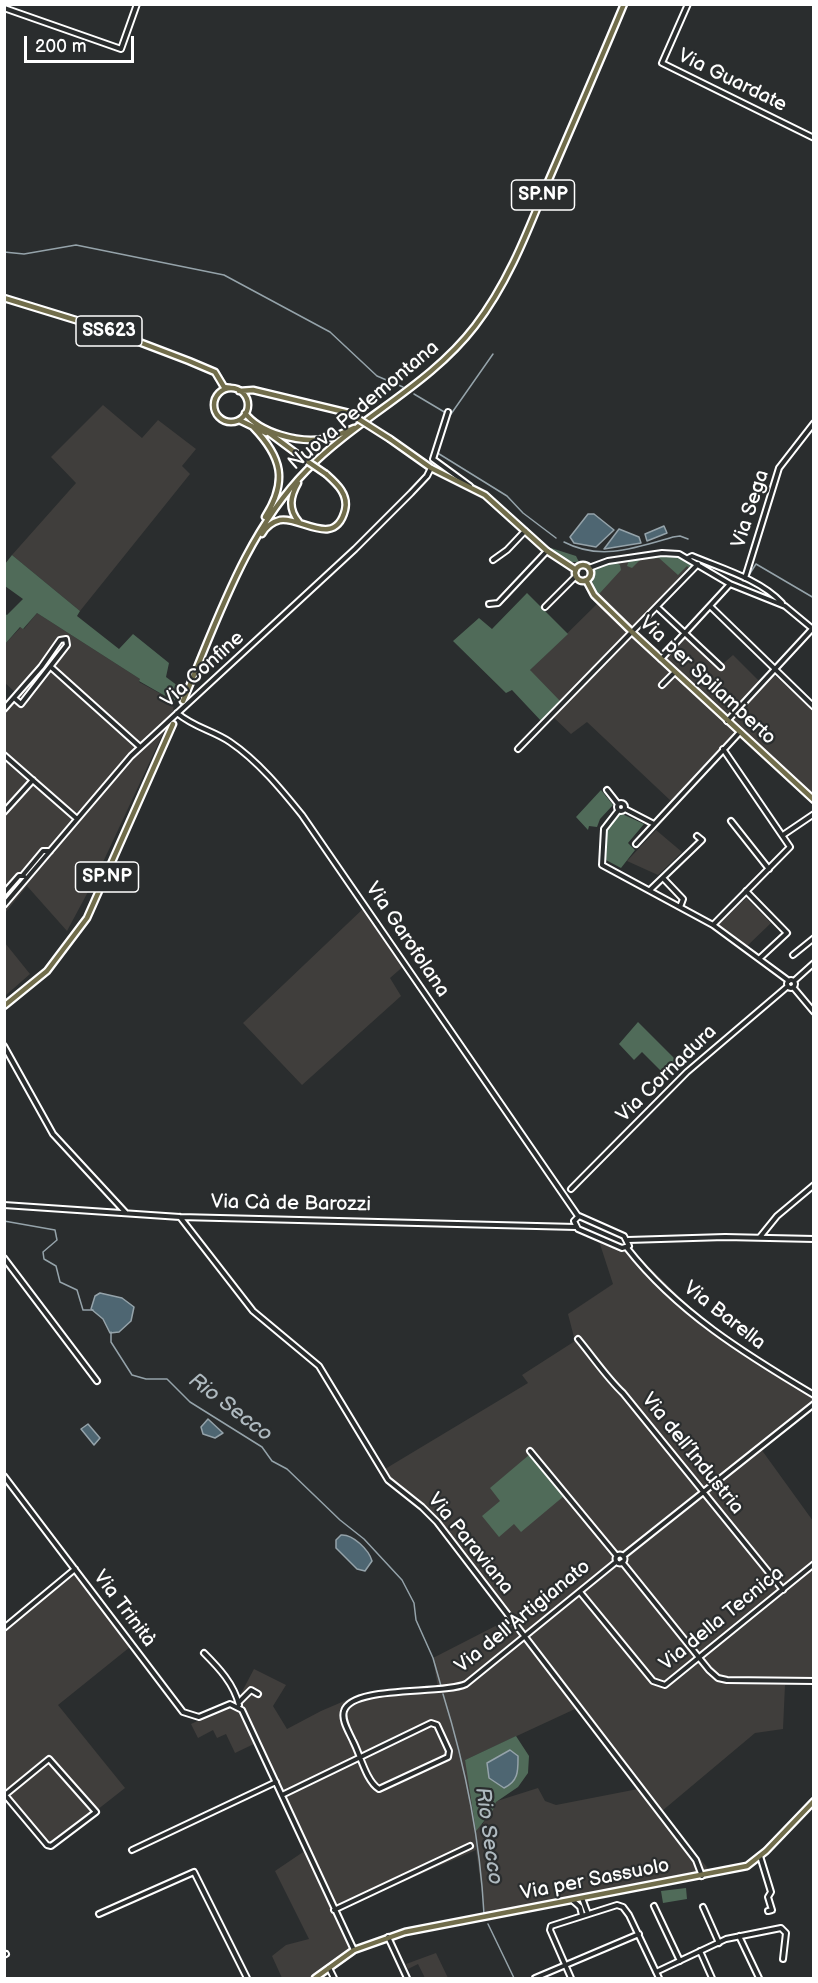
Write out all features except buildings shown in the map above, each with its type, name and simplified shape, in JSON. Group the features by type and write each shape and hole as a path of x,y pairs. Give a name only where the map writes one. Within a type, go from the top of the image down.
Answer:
{"main road":[{"name":"Nuova Pedemontana","path":"183,701 247,554 267,519 306,471 362,424 434,370 474,327 495,297 517,256 624,4"},
{"name":"SS623","path":"4,298 105,329 211,370 215,372 224,387 239,391 261,392 350,413 431,468"},
{"path":"211,370 218,382 218,394 214,405 218,416 230,422 239,420 281,434 310,440 334,437 362,424"},
{"path":"218,394 230,388"},
{"path":"239,391 247,402"},
{"path":"247,554 254,535 276,498 279,480 274,453 246,413 250,395 261,392"},
{"path":"239,420 246,413"},
{"path":"223,608 265,529 282,520 321,530 334,525 341,519 345,510 344,493 326,474 275,437 254,425"},
{"path":"431,468 485,495 547,551 576,573 580,580 586,580 590,576 589,568 582,565 576,573"},
{"path":"300,524 294,516 290,501 306,471"},
{"name":"Via per Spilamberto","path":"586,580 594,595 632,632 813,800"},
{"name":"SP.NP","path":"4,1006 47,970 87,918 173,724"},
{"name":"Via per Sassuolo","path":"315,1978 354,1950 418,1929 739,1868 760,1856 813,1801"}],"street":[{"path":"4,8 122,49 137,4"},
{"name":"Via Guardate","path":"688,4 662,63 813,138"},
{"path":"448,413 433,459 475,490"},
{"name":"Via Sega","path":"745,578 780,468 813,423"},
{"name":"Via Confine","path":"4,905 25,877 140,747 355,549 428,476 431,468"},
{"path":"493,560 507,550 525,531"},
{"path":"489,604 498,603 547,551"},
{"name":"Via Sega","path":"589,568 608,561 662,553 679,554 688,558 692,556 745,578 776,596 784,606 813,629"},
{"path":"688,558 730,584 784,606"},
{"path":"518,749 698,564"},
{"path":"545,607 576,573"},
{"path":"661,659 730,584"},
{"path":"710,606 813,707"},
{"path":"657,607 722,667"},
{"path":"727,721 813,629"},
{"path":"4,709 60,640 65,638 67,645 52,668 21,704 14,698"},
{"path":"52,668 140,747"},
{"path":"662,685 675,672"},
{"name":"Via Garofolana","path":"177,713 194,726 227,740 240,750 279,787 302,814 578,1216"},
{"path":"636,844 740,732"},
{"path":"713,925 789,848 783,835 723,749"},
{"path":"4,755 76,818"},
{"path":"4,812 33,780"},
{"path":"607,790 618,804 618,811 602,833 602,865 713,925 760,958 790,983 813,1012"},
{"path":"618,804 623,804 625,809 654,824"},
{"path":"618,811 625,809"},
{"path":"783,835 813,814"},
{"path":"731,821 769,869"},
{"path":"650,891 702,840 698,836"},
{"path":"4,893 25,877"},
{"path":"663,878 683,899 680,907"},
{"path":"746,891 787,933 760,958"},
{"path":"793,955 813,938"},
{"name":"Via Cornadura","path":"571,1189 687,1072 813,963"},
{"path":"4,1046 53,1134 126,1213"},
{"path":"760,1237 777,1216 813,1185"},
{"name":"Via Cà de Barozzi","path":"4,1205 180,1217 576,1227"},
{"path":"628,1239 627,1248 622,1248 576,1227 574,1221 578,1216 585,1216 628,1239 646,1237 813,1239"},
{"name":"Via Paraviana","path":"180,1217 253,1311 319,1366 388,1480 418,1503 436,1522 696,1860 702,1876"},
{"name":"Via Barella","path":"627,1248 679,1303 717,1334 813,1395"},
{"path":"4,1258 97,1381"},
{"name":"Via dell’Industria","path":"578,1339 607,1373 614,1387 623,1393 783,1590"},
{"path":"813,1404 623,1556 622,1562 712,1673 722,1680 813,1680"},
{"path":"530,1451 616,1555 616,1562 622,1562"},
{"name":"Via Trinità","path":"4,1476 183,1712 199,1717 225,1705 239,1705 251,1690 258,1694"},
{"path":"616,1555 623,1556"},
{"name":"Via dell'Artigianato","path":"361,1758 345,1723 344,1711 349,1703 376,1694 460,1687 616,1562"},
{"name":"Via della Tecnica","path":"580,1592 656,1683 668,1683 813,1564"},
{"path":"4,1628 75,1569"},
{"path":"204,1653 221,1670 236,1694 239,1705 354,1950"},
{"path":"282,1795 433,1723 437,1725 450,1753 446,1758 379,1789 374,1786 361,1758"},
{"path":"49,1758 95,1810 95,1815 51,1846 5,1794 49,1758"},
{"path":"132,1850 276,1782"},
{"path":"334,1910 470,1846"},
{"path":"760,1856 771,1892 768,1897 772,1910 768,1911"},
{"path":"99,1914 188,1872 197,1876 247,1978"},
{"path":"582,1916 583,1898"},
{"path":"582,1907 583,1898"},
{"path":"572,1900 588,1914"},
{"path":"571,1978 550,1927 620,1906 627,1911 658,1978"},
{"path":"654,1906 680,1961"},
{"path":"702,1907 719,1942"},
{"path":"656,1972 719,1942 739,1936 784,1929 783,1959"},
{"path":"535,1978 639,1934"},
{"path":"739,1936 759,1978"},
{"path":"388,1938 407,1978"},
{"path":"700,1952 712,1978"},
{"path":"329,1968 334,1978"}],"shaded area":[{"path":"103,405 142,438 158,420 196,449 182,466 190,474 80,611 12,555 76,483 51,457"},
{"path":"664,551 675,552 698,563 632,631 661,658 684,634 717,669 733,655 761,683 773,674 813,708 813,805 734,733 671,801 587,722 571,734 551,715 530,670 600,601 594,595 617,570 616,562"},
{"path":"37,613 140,679 139,682 174,701 173,712 97,875 67,931 27,886 5,913 4,705 16,693 5,683 5,644 21,627 24,629"},
{"path":"656,830 682,852 658,875 627,861"},
{"path":"746,898 771,923 747,946 717,926"},
{"path":"366,906 406,964 390,978 401,996 302,1085 243,1023"},
{"path":"5,943 30,974 4,996"},
{"path":"598,1238 640,1258 702,1319 732,1342 813,1394 813,1400 761,1449 813,1521 813,1684 785,1685 783,1729 755,1733 662,1811 710,1871 485,1914 476,1850 334,1912 350,1950 314,1978 282,1978 272,1956 286,1945 309,1939 275,1871 306,1850 256,1743 235,1753 226,1734 217,1738 213,1730 198,1738 191,1724 236,1703 254,1669 286,1685 273,1706 287,1729 363,1693 438,1688 433,1658 509,1619 427,1514 387,1482 380,1472 528,1383 522,1375 575,1341 568,1314 613,1284","holes":["575,1709 638,1789 556,1805 545,1801 538,1788 497,1801 482,1825 465,1760"]},
{"path":"78,1569 135,1643 58,1705 125,1788 55,1843 48,1842 5,1790 4,1632"},
{"path":"436,1953 448,1978 425,1978 418,1964 408,1969 406,1964"}],"green space":[{"path":"551,548 576,556 579,562 569,562 550,550"},
{"path":"660,554 678,556 691,562 692,565 690,569 687,566 678,575 659,558 640,560 632,568 627,566 629,560"},
{"path":"12,555 80,611 77,616 119,649 133,634 169,663 166,677 182,689 174,701 139,681 140,679 37,613 5,644 5,614 7,615 23,599 5,586 5,564"},
{"path":"615,562 620,565 621,570 599,594 596,593 592,579 594,570"},
{"path":"527,593 568,634 530,670 562,703 543,723 512,690 506,693 453,641 479,618 492,629"},
{"path":"601,790 613,805 600,819 597,827 589,826 588,830 576,817"},
{"path":"620,813 644,824 628,843 635,850 621,868 606,860 607,829"},
{"path":"638,1022 678,1062 666,1076 642,1052 634,1060 619,1044"},
{"path":"529,1455 564,1496 521,1532 514,1524 499,1537 482,1516 500,1501 490,1488"},
{"path":"516,1736 529,1756 528,1773 518,1787 496,1802 493,1810 476,1831 465,1760"},
{"path":"686,1888 687,1899 663,1903 661,1891"}],"water":[{"path":"588,514 594,514 614,530 596,547 574,543 570,537"},
{"path":"664,526 667,533 647,541 645,534"},
{"path":"619,529 639,537 641,543 604,549"},
{"path":"100,1293 122,1298 134,1307 131,1321 119,1332 110,1333 103,1319 91,1309 95,1296"},
{"path":"208,1419 223,1433 215,1438 203,1434 201,1427"},
{"path":"88,1424 100,1438 94,1445 81,1429"},
{"path":"341,1535 355,1540 368,1552 372,1561 365,1571 357,1569 336,1548 336,1540"},
{"path":"510,1750 518,1756 518,1770 513,1782 504,1788 489,1778 487,1763"}],"waterway":[{"path":"4,252 24,254 76,245 224,275 330,332 377,376 403,387"},
{"path":"451,414 493,354"},
{"path":"414,394 446,413"},
{"path":"443,434 449,414"},
{"path":"436,452 507,496 523,513 556,538"},
{"path":"564,542 577,548 604,552 618,551 673,537 680,536 688,539"},
{"path":"749,575 756,564 814,598"},
{"name":"Rio Secco","path":"4,1221 55,1230 57,1240 43,1252 44,1259 56,1266 60,1282 77,1290 83,1310 93,1310"},
{"name":"Rio Secco","path":"111,1332 111,1342 132,1375 146,1379 167,1379 190,1402 262,1447 272,1461 287,1469 340,1520 364,1539 402,1580 414,1603 416,1620 433,1658 441,1686"},
{"name":"Rio Secco","path":"443,1694 470,1802 479,1858 484,1914"},
{"name":"Rio Secco","path":"488,1924 514,1978"}],"tunnel":[{"path":"173,724 183,701"}]}
